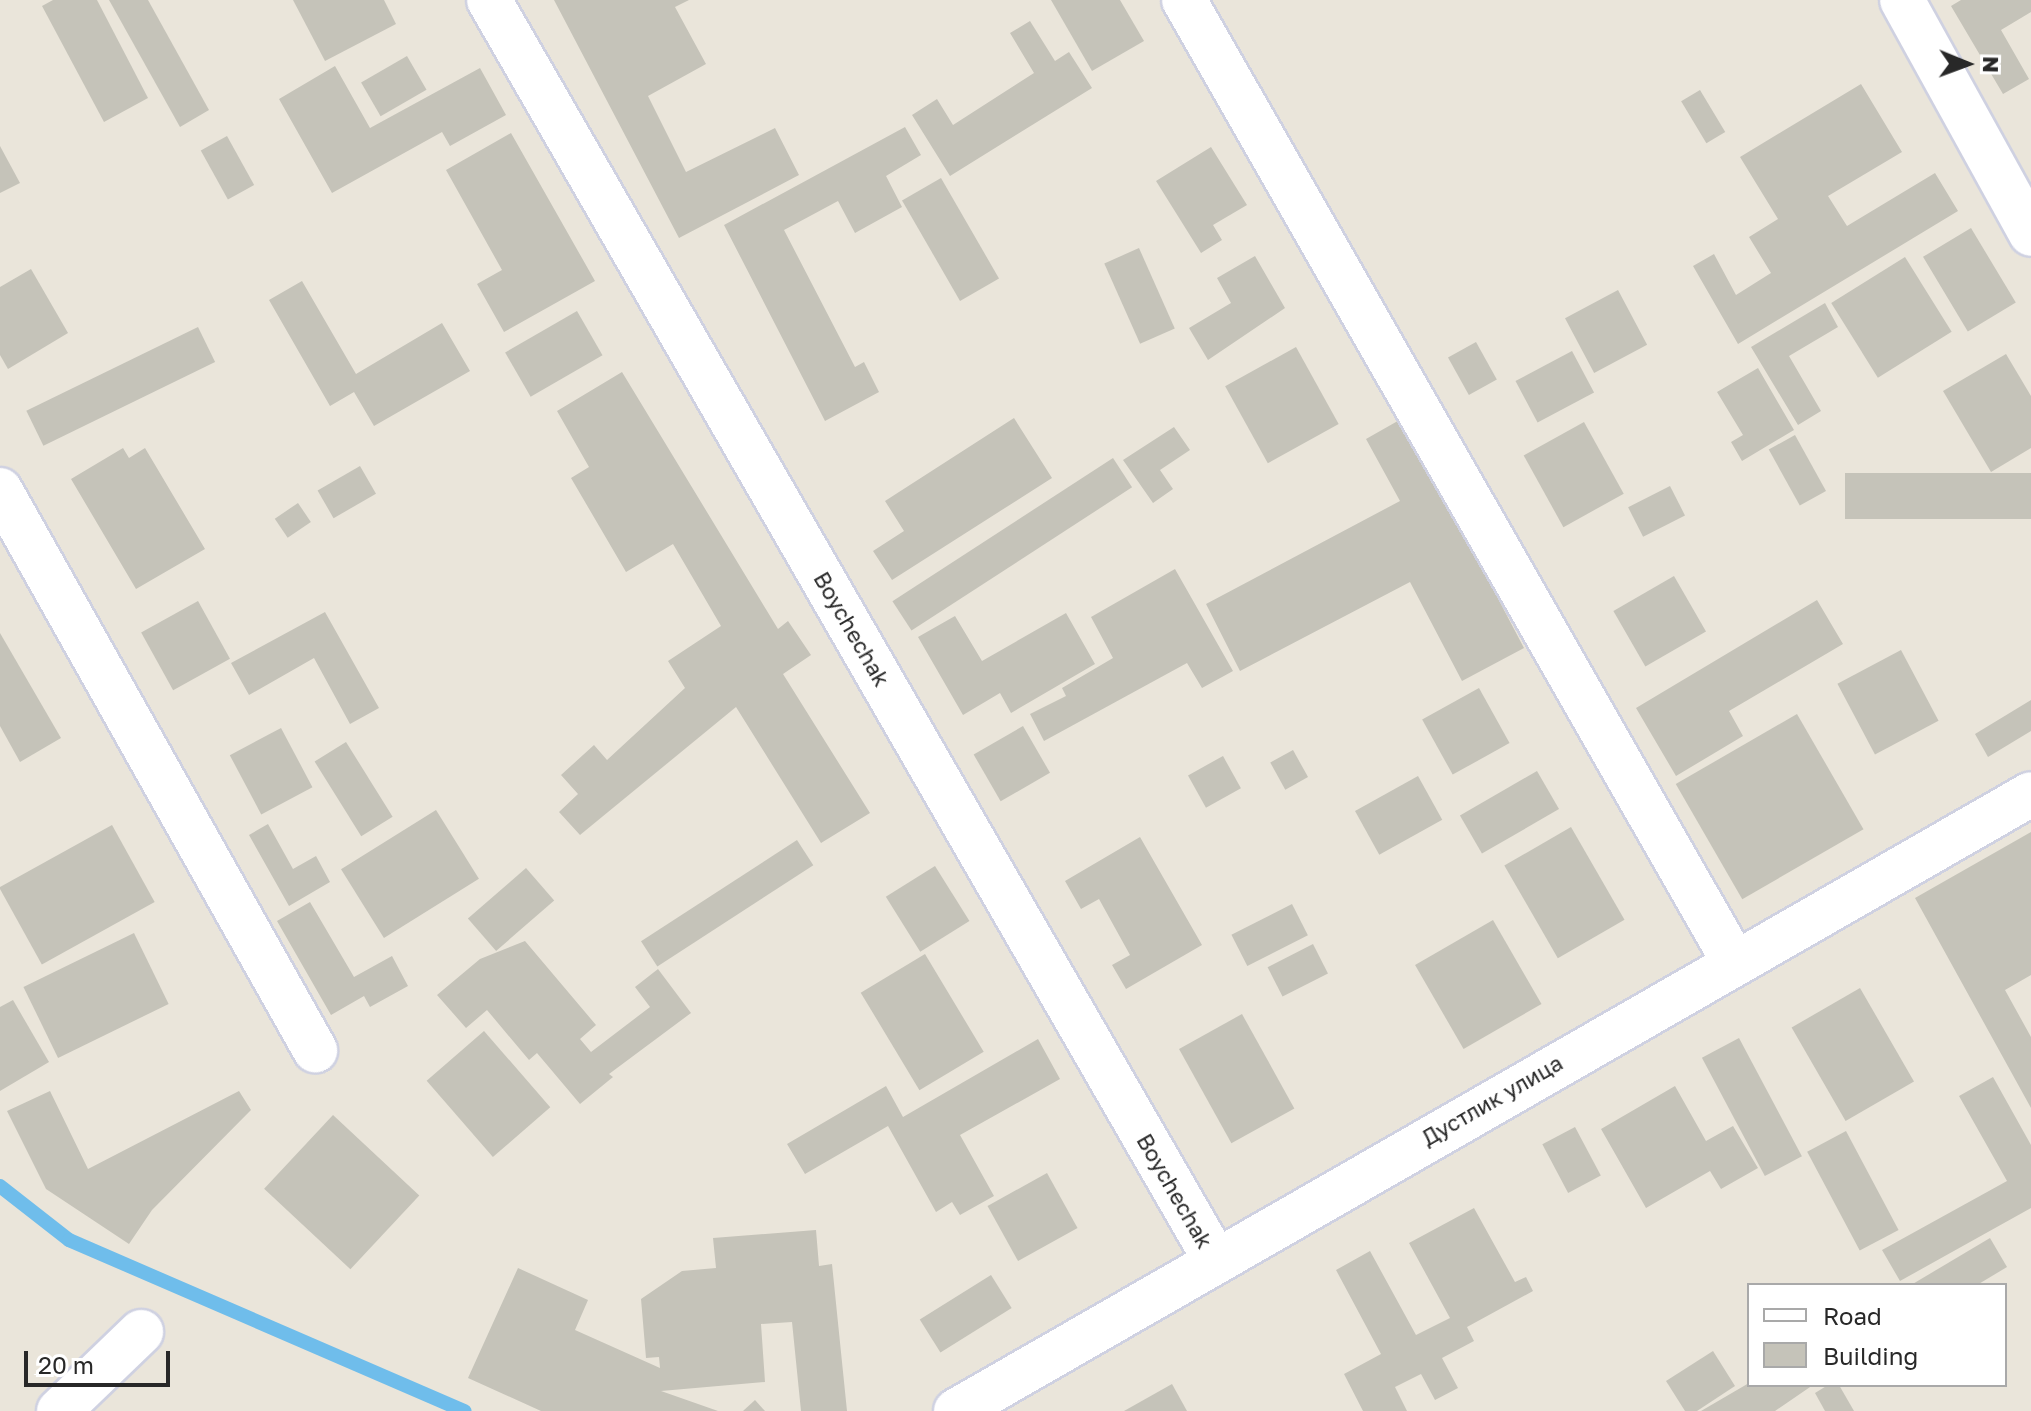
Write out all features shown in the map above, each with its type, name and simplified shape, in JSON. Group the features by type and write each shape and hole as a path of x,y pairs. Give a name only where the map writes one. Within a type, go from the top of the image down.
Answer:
{"street":[{"name":"Boychechak","path":"489,0 1214,1258"},
{"path":"1184,0 1734,962"},
{"path":"1902,0 2031,234"},
{"path":"0,490 315,1050"},
{"name":"Дустлик улица","path":"956,1411 1214,1258 2031,794"},
{"path":"59,1411 141,1332"}],"building":[{"path":"53,0 97,0 148,98 104,122 42,6"},
{"path":"109,0 148,0 209,110 180,127"},
{"path":"293,0 384,0 396,24 325,61"},
{"path":"554,0 689,0 675,7 706,64 648,96 686,172 775,128 799,175 679,238"},
{"path":"1051,0 1120,0 1144,41 1092,71"},
{"path":"1961,0 2031,0 2031,12 2001,30 2029,79 2003,94 1951,6"},
{"path":"1030,21 1055,61 1069,52 1092,88 950,176 912,115 937,99 953,125 1034,73 1010,33"},
{"path":"407,56 426,90 381,116 361,82"},
{"path":"335,66 370,128 480,68 506,115 450,146 442,132 332,193 279,99"},
{"path":"1861,84 1902,152 1828,196 1847,226 1935,173 1958,211 1738,344 1693,266 1714,254 1736,295 1771,273 1749,237 1778,219 1740,157"},
{"path":"1700,90 1725,132 1706,143 1681,101"},
{"path":"905,127 921,155 886,176 902,207 855,233 838,201 784,230 855,367 864,362 879,392 825,421 724,225"},
{"path":"511,133 595,281 504,332 477,284 502,270 446,170"},
{"path":"227,136 254,185 228,200 201,151"},
{"path":"0,146 20,183 0,193"},
{"path":"1211,147 1247,205 1213,225 1222,240 1201,253 1156,181"},
{"path":"941,178 999,278 960,301 902,200"},
{"path":"1971,228 2016,303 1968,331 1923,257"},
{"path":"1139,248 1175,328 1140,344 1104,263"},
{"path":"1255,256 1285,308 1208,360 1189,328 1231,303 1217,278"},
{"path":"1905,257 1952,332 1878,378 1831,303"},
{"path":"31,269 68,333 8,369 0,355 0,287"},
{"path":"302,281 356,374 442,323 470,371 374,426 354,392 330,406 269,300"},
{"path":"1618,290 1647,345 1594,373 1565,318"},
{"path":"1825,303 1838,327 1789,356 1821,411 1798,425 1751,347"},
{"path":"577,311 602,355 531,397 505,353"},
{"path":"198,327 215,362 43,446 26,411"},
{"path":"1476,342 1497,380 1469,395 1448,358"},
{"path":"1296,347 1339,424 1268,463 1225,386"},
{"path":"1572,351 1594,392 1538,423 1515,381"},
{"path":"2006,354 2031,396 2031,448 1991,472 1943,391"},
{"path":"1758,368 1794,430 1742,461 1731,442 1743,435 1717,392"},
{"path":"622,372 778,629 788,621 811,655 783,674 870,813 821,843 736,707 580,835 559,812 578,794 561,775 594,745 607,760 685,688 668,661 721,626 673,544 626,572 571,478 589,467 557,411"},
{"path":"1014,418 1052,478 892,580 873,551 904,531 885,501"},
{"path":"1403,418 1524,648 1462,681 1410,582 1240,671 1206,604 1400,501 1366,439"},
{"path":"1584,422 1624,494 1563,527 1524,455"},
{"path":"1174,427 1190,450 1160,470 1173,489 1153,503 1123,460"},
{"path":"1795,435 1826,491 1800,506 1769,450"},
{"path":"123,448 129,458 145,448 205,549 136,589 71,479"},
{"path":"1113,458 1132,487 911,631 892,601"},
{"path":"360,466 376,494 334,518 318,490"},
{"path":"1845,473 2031,473 2031,519 1845,519"},
{"path":"1670,486 1685,515 1643,537 1628,507"},
{"path":"298,503 311,522 288,538 275,519"},
{"path":"1175,569 1233,671 1202,688 1187,663 1044,741 1030,714 1066,696 1062,688 1113,658 1091,617"},
{"path":"1674,576 1706,631 1645,666 1613,611"},
{"path":"1817,600 1843,644 1729,711 1743,736 1676,776 1636,708"},
{"path":"198,601 230,659 173,690 141,633"},
{"path":"325,612 379,708 350,724 314,658 249,695 231,663"},
{"path":"1066,613 1095,664 1011,713 1000,693 963,715 918,637 955,616 982,661"},
{"path":"0,633 61,738 20,762 0,726"},
{"path":"1901,650 1939,721 1875,754 1837,684"},
{"path":"1479,688 1510,743 1453,775 1422,720"},
{"path":"2031,700 2031,731 1988,757 1975,734"},
{"path":"1797,714 1864,829 1742,899 1676,784"},
{"path":"1023,726 1050,773 1001,801 974,754"},
{"path":"281,728 312,787 261,814 230,755"},
{"path":"346,742 393,817 361,836 315,762"},
{"path":"1293,750 1308,777 1285,790 1270,763"},
{"path":"1223,756 1241,788 1206,808 1188,775"},
{"path":"1537,771 1559,809 1482,854 1460,816"},
{"path":"1418,776 1442,820 1379,855 1355,811"},
{"path":"436,810 479,879 384,938 341,869"},
{"path":"268,824 293,869 316,856 330,882 289,906 249,835"},
{"path":"112,825 155,902 42,965 0,887"},
{"path":"1571,827 1624,920 1558,958 1504,866"},
{"path":"2031,832 2031,975 2005,990 2031,1037 2031,1108 1915,898"},
{"path":"1140,837 1202,945 1126,989 1112,965 1130,955 1099,899 1081,909 1065,881"},
{"path":"797,840 813,865 657,966 641,941"},
{"path":"935,866 969,921 920,952 886,897"},
{"path":"526,868 554,900 496,951 468,919"},
{"path":"310,902 354,977 392,956 408,986 370,1007 364,996 331,1015 277,921"},
{"path":"1292,904 1308,935 1247,966 1231,935"},
{"path":"1493,920 1542,1004 1464,1049 1415,965"},
{"path":"134,933 169,1004 58,1058 23,987"},
{"path":"525,941 596,1025 580,1039 591,1052 650,1007 635,987 658,969 691,1013 609,1074 613,1077 580,1104 537,1053 529,1060 487,1010 466,1028 437,995 480,959"},
{"path":"1313,944 1328,973 1283,997 1268,967"},
{"path":"925,954 984,1052 919,1090 861,993"},
{"path":"1860,988 1914,1082 1846,1121 1792,1028"},
{"path":"13,1000 49,1062 0,1091 0,1007"},
{"path":"1242,1014 1294,1108 1231,1143 1179,1049"},
{"path":"484,1031 550,1107 493,1157 427,1081"},
{"path":"1739,1038 1802,1156 1765,1176 1702,1058"},
{"path":"1038,1039 1060,1079 960,1135 994,1196 960,1215 952,1202 936,1212 888,1126 805,1174 787,1144 886,1086 903,1117"},
{"path":"1993,1077 2031,1145 2031,1208 1900,1281 1882,1250 2007,1181 1959,1096"},
{"path":"1675,1086 1706,1141 1733,1126 1758,1168 1721,1189 1710,1171 1646,1208 1601,1129"},
{"path":"50,1091 88,1169 239,1091 251,1110 152,1210 129,1244 46,1189 7,1111"},
{"path":"333,1115 419,1195 350,1269 264,1189"},
{"path":"1575,1127 1601,1176 1568,1193 1542,1144"},
{"path":"1846,1131 1899,1230 1860,1251 1807,1152"},
{"path":"1047,1173 1078,1228 1018,1261 988,1206"},
{"path":"1474,1208 1515,1282 1526,1277 1533,1291 1467,1327 1474,1341 1442,1358 1458,1388 1435,1400 1421,1374 1395,1387 1407,1411 1363,1411 1344,1374 1381,1354 1336,1270 1370,1251 1416,1335 1450,1318 1409,1243"},
{"path":"816,1230 819,1266 832,1264 847,1411 801,1411 792,1322 761,1324 765,1382 661,1391 718,1411 541,1411 468,1378 518,1268 588,1300 575,1330 660,1368 659,1357 646,1358 641,1299 682,1271 716,1268 713,1238"},
{"path":"1990,1238 2007,1267 1980,1283 1914,1283"},
{"path":"991,1275 1012,1308 940,1353 920,1320"},
{"path":"1713,1351 1735,1386 1697,1411 1685,1411 1666,1381"},
{"path":"1172,1384 1187,1411 1124,1411"},
{"path":"1747,1384 1747,1387 1810,1387 1775,1411 1701,1411"},
{"path":"1825,1387 1840,1387 1854,1411 1825,1411 1815,1393"},
{"path":"755,1400 765,1411 743,1411"}],"waterway":[{"path":"0,1186 69,1240 465,1411"}]}
